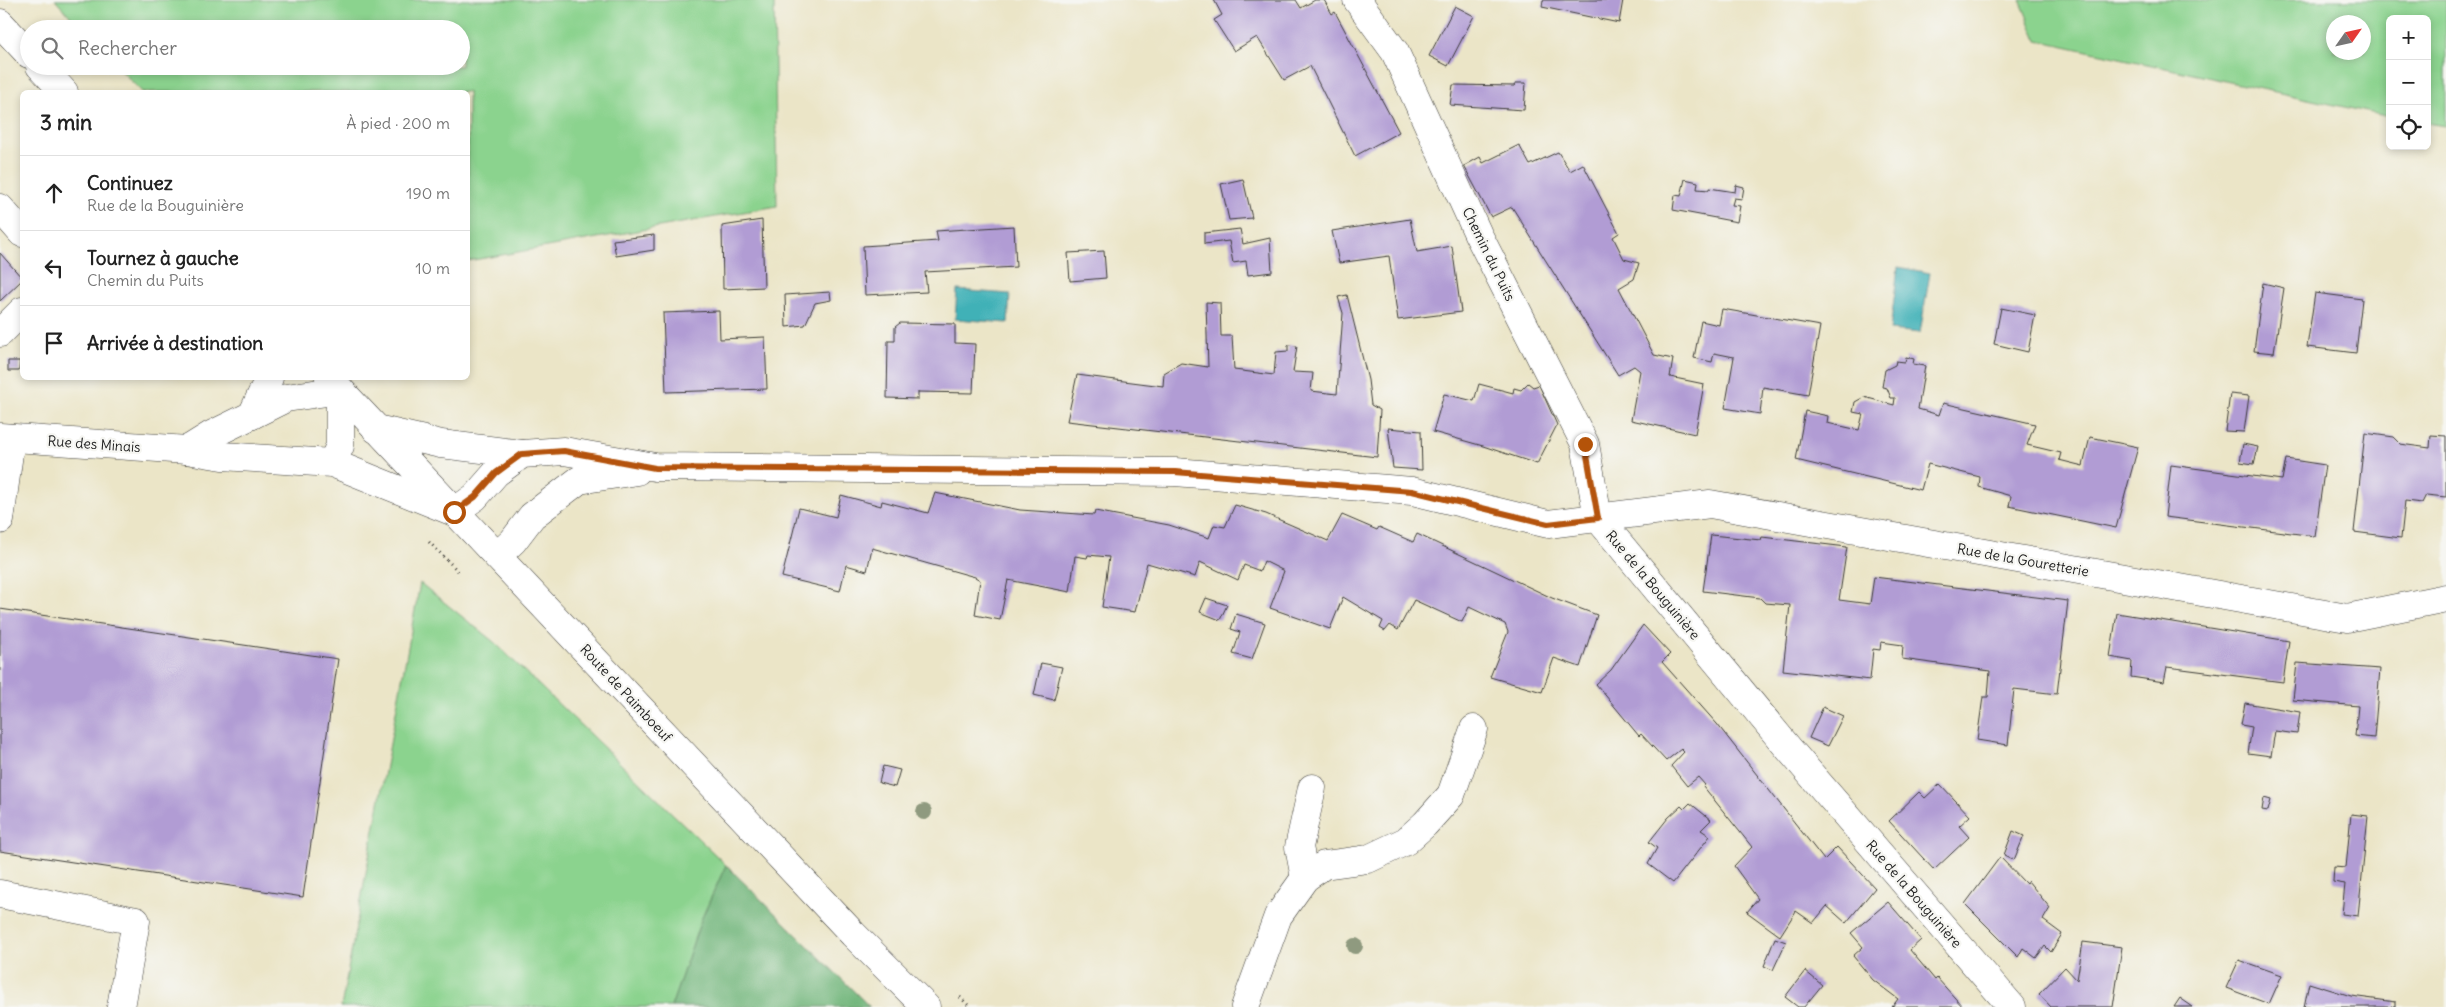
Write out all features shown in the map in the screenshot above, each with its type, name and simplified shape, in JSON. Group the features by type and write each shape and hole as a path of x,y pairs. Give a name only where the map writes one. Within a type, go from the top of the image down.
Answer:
{"street":[{"name":"Chemin du Puits","path":"1357,0 1395,52 1478,234 1585,444 1598,518"},
{"path":"0,23 20,44"},
{"path":"48,75 62,90"},
{"path":"0,208 20,231"},
{"path":"0,333 20,313"},
{"path":"252,415 268,380"},
{"path":"187,450 211,434 286,398 334,384 340,446 332,464"},
{"name":"Route de Paimboeuf","path":"334,384 853,934 926,1007"},
{"name":"Rue de la Bouguinière","path":"376,429 441,444 522,454 564,451 655,468"},
{"path":"0,520 6,438"},
{"name":"Rue des Minais","path":"6,438 187,450 222,456 332,464 454,512"},
{"path":"454,512 475,497 496,473 522,454"},
{"name":"Rue de la Bouguinière","path":"497,556 513,541 532,516 579,480 655,468 1175,472 1412,491 1548,524 1598,518 1789,749 2012,1007"},
{"name":"Rue de la Gouretterie","path":"1598,518 1710,504 2347,618 2446,598"},
{"path":"1245,1007 1278,916 1305,878 1324,865 1368,860 1406,841 1425,824 1451,795 1474,729"},
{"path":"1305,878 1299,847 1312,788"},
{"path":"0,894 136,921 121,1007"}],"green space":[{"path":"55,0 774,0 777,206 470,261 470,90 140,90 126,75 470,75 470,20 74,20"},
{"path":"2020,0 2446,0 2446,126 2431,124 2431,15 2386,15 2386,116 2037,40"},
{"path":"420,583 494,642 726,865 701,920 671,1007 341,1007"},
{"path":"726,865 870,1007 671,1007 701,920"}],"water":[{"path":"1898,267 1930,273 1920,333 1890,330"},
{"path":"957,290 1010,294 1008,323 955,319"}],"building":[{"path":"1214,0 1296,0 1301,8 1315,0 1324,0 1332,14 1335,12 1399,132 1355,156 1310,66 1284,80 1257,37 1234,51 1214,20 1222,15"},
{"path":"1543,0 1623,0 1619,23 1542,7"},
{"path":"1455,6 1474,16 1448,66 1429,56"},
{"path":"1516,83 1526,83 1524,110 1450,105 1453,85 1514,86"},
{"path":"1519,145 1530,165 1558,152 1570,171 1583,164 1619,233 1613,237 1624,259 1639,263 1634,279 1619,288 1654,355 1673,359 1670,377 1704,384 1695,434 1631,420 1640,371 1634,366 1618,375 1512,207 1491,217 1464,166 1480,157 1483,163"},
{"path":"1243,179 1252,218 1229,220 1221,184"},
{"path":"1685,179 1698,182 1697,189 1709,190 1709,188 1735,192 1736,185 1744,187 1742,199 1734,198 1732,205 1740,206 1737,222 1673,210 1675,195 1681,196"},
{"path":"1410,219 1417,252 1452,246 1461,312 1398,320 1389,256 1339,263 1332,231"},
{"path":"762,220 764,287 723,289 722,226"},
{"path":"1014,226 1016,267 925,272 927,292 865,295 863,246 938,241 936,231"},
{"path":"1240,229 1243,244 1270,238 1272,272 1248,275 1246,261 1233,263 1229,241 1204,244 1204,233"},
{"path":"654,235 654,250 616,256 613,240"},
{"path":"1104,251 1106,278 1070,281 1068,253"},
{"path":"0,253 20,276 20,282 0,301"},
{"path":"2263,283 2284,288 2274,353 2254,351"},
{"path":"830,292 831,300 815,303 805,325 786,327 785,295"},
{"path":"2315,293 2362,299 2356,353 2307,347"},
{"path":"1347,295 1368,380 1371,405 1380,410 1377,457 1067,421 1077,375 1163,386 1164,373 1181,363 1208,367 1206,302 1220,303 1221,336 1232,336 1234,370 1274,375 1276,352 1288,351 1288,345 1297,346 1293,372 1313,373 1311,391 1337,394 1343,313 1338,297"},
{"path":"2001,308 2035,315 2028,352 1994,344"},
{"path":"1722,309 1820,326 1808,395 1763,387 1760,414 1725,408 1734,357 1714,353 1712,362 1694,358 1701,321 1719,325"},
{"path":"719,311 720,339 765,337 767,389 666,392 663,313"},
{"path":"900,323 955,324 955,343 975,344 973,393 918,392 918,399 887,398 888,341 895,341 895,327"},
{"path":"1906,357 1914,359 1913,364 1925,366 1918,409 1939,415 1943,403 2035,424 2027,445 2061,453 2059,460 2083,466 2090,437 2138,447 2116,528 2009,506 2011,496 1979,487 1980,477 1928,464 1921,490 1796,460 1805,411 1828,416 1827,423 1859,430 1863,414 1853,412 1855,402 1864,397 1894,405 1895,398 1891,398 1887,388 1882,387 1885,370 1895,365 1896,361 1905,362"},
{"path":"8,361 20,361 19,371 8,371"},
{"path":"1528,383 1533,387 1539,385 1557,425 1537,464 1433,432 1444,394 1474,401 1479,384 1513,393 1514,388 1521,390"},
{"path":"2230,394 2249,396 2244,432 2225,431"},
{"path":"1388,428 1421,431 1422,470 1393,468"},
{"path":"2365,433 2393,437 2400,444 2430,448 2431,435 2446,436 2446,497 2426,495 2422,503 2405,501 2401,538 2354,532"},
{"path":"2243,444 2258,447 2254,464 2240,462"},
{"path":"2286,459 2325,465 2315,536 2165,517 2171,465 2282,480"},
{"path":"935,493 1020,510 1094,515 1095,511 1169,525 1209,538 1214,525 1225,527 1235,505 1266,514 1328,541 1342,515 1377,530 1379,527 1413,542 1417,534 1552,598 1597,615 1580,667 1554,658 1542,692 1490,677 1508,632 1505,624 1469,607 1462,622 1414,600 1398,630 1390,625 1385,631 1380,628 1383,621 1343,597 1330,629 1270,608 1284,571 1264,561 1260,571 1244,565 1238,580 1200,562 1195,577 1147,563 1135,612 1102,607 1109,557 1088,555 1087,558 1075,556 1070,592 1008,580 1000,620 975,615 980,580 975,577 872,548 867,571 846,565 840,591 782,577 799,508 836,517 841,495 881,506 882,501 928,513"},
{"path":"1711,535 1761,540 1762,537 1847,547 1839,600 1870,604 1874,577 2068,601 2057,694 2014,689 2008,745 1977,740 1983,697 1988,697 1990,671 1902,659 1903,645 1881,642 1880,650 1873,649 1870,680 1783,670 1790,605 1765,603 1760,598 1703,591"},
{"path":"1206,598 1227,605 1220,620 1200,612"},
{"path":"0,609 338,659 303,897 0,851"},
{"path":"2117,613 2289,641 2283,682 2167,667 2164,682 2131,677 2132,661 2110,657"},
{"path":"1236,614 1265,623 1252,659 1233,654 1240,632 1231,629"},
{"path":"1643,625 1670,654 1662,662 1717,724 1824,860 1837,847 1875,888 1846,923 1827,906 1813,923 1796,911 1780,936 1747,912 1758,899 1734,866 1752,847 1703,786 1705,785 1698,777 1687,786 1671,766 1684,752 1681,749 1666,761 1641,734 1639,736 1596,684 1611,670"},
{"path":"1041,663 1062,667 1054,700 1034,695"},
{"path":"2297,663 2380,669 2374,738 2355,736 2358,706 2293,700"},
{"path":"2245,703 2300,712 2297,734 2275,731 2271,756 2248,753 2252,727 2241,725"},
{"path":"1823,707 1843,716 1828,746 1809,738"},
{"path":"883,766 900,770 895,787 879,783"},
{"path":"1940,784 1970,816 1959,826 1969,837 1934,870 1889,821 1919,792 1925,798"},
{"path":"2264,798 2271,800 2268,811 2262,810"},
{"path":"1690,803 1711,820 1701,830 1710,836 1673,883 1648,864 1657,848 1649,842 1668,818 1681,806 1684,809"},
{"path":"2351,814 2368,816 2358,916 2342,914 2345,884 2333,882 2334,867 2346,868"},
{"path":"2013,831 2024,836 2014,860 2004,855"},
{"path":"2000,857 2026,884 2028,881 2050,908 2043,920 2062,934 2051,952 2045,946 2036,958 2023,948 2018,957 1965,904"},
{"path":"1888,902 1921,940 1910,950 1935,980 1937,978 1963,1007 1892,1007 1898,999 1873,980 1853,956 1863,947 1851,933"},
{"path":"1775,938 1786,942 1773,970 1764,966"},
{"path":"2083,942 2122,947 2113,1007 2051,1007 2039,994 2065,967 2077,980"},
{"path":"2239,960 2282,975 2269,1004 2226,988"},
{"path":"1805,971 1822,985 1804,1007 1798,1007 1785,997"},
{"path":"2309,983 2351,996 2396,1002 2396,1007 2304,1007"},
{"path":"2180,998 2193,1007 2174,1007"}],"route":[{"path":"454,512 475,497 496,473 522,454 564,451 655,468 1175,472 1412,491 1548,524 1598,518 1585,444"}]}
